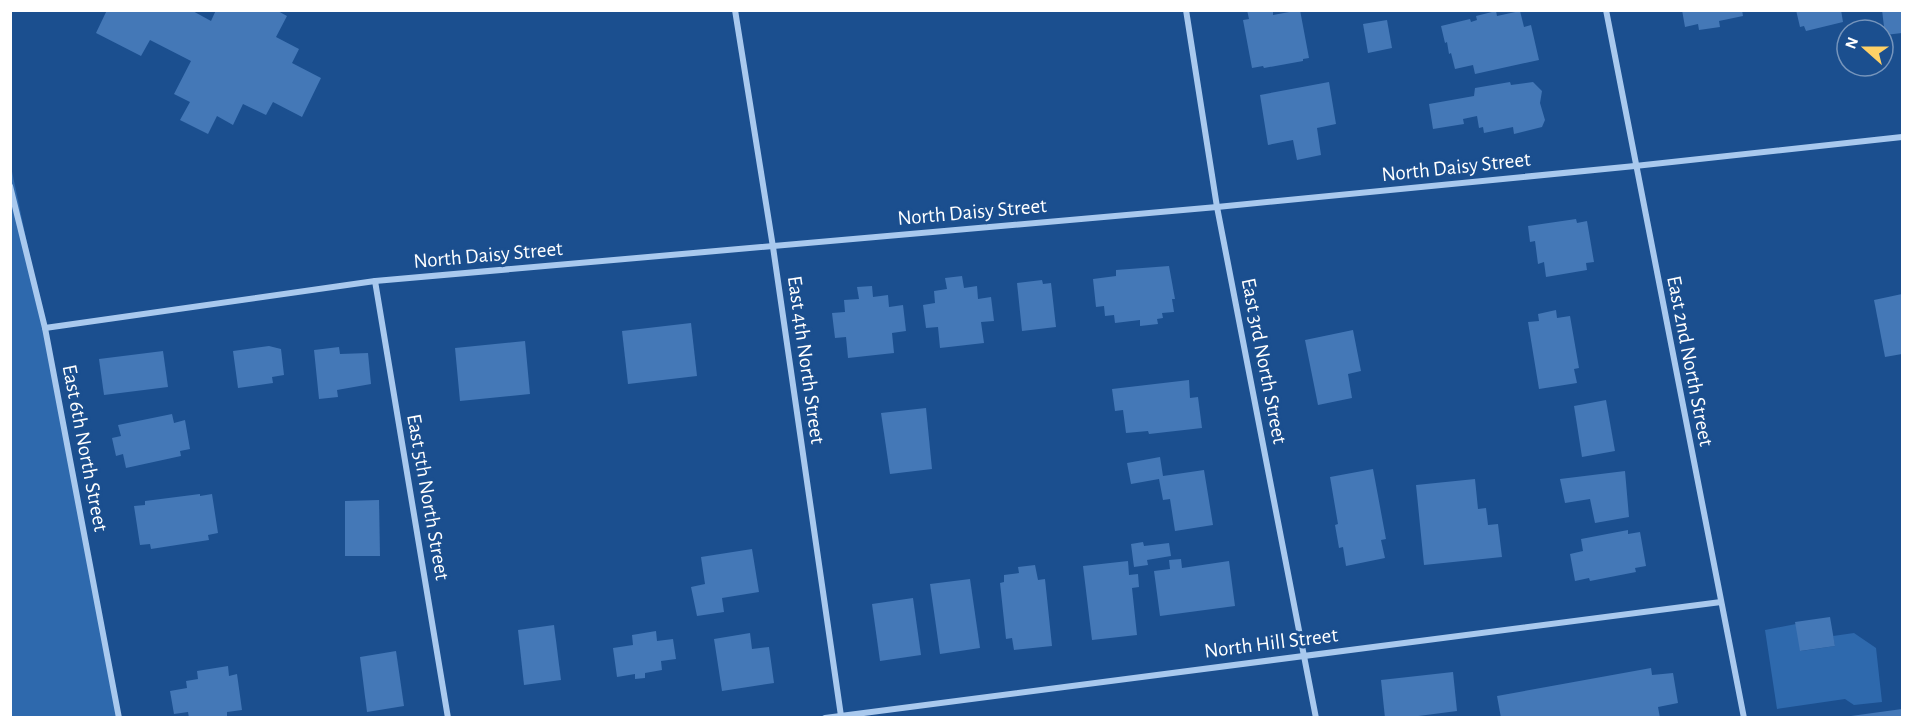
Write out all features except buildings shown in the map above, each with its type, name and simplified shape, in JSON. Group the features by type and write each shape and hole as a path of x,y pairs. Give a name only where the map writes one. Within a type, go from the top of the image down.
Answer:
{"street":[{"name":"East 4th North Street","path":"735,10 773,247 841,716"},
{"name":"East 3rd North Street","path":"1186,10 1217,207 1316,717"},
{"name":"East 2nd North Street","path":"1606,10 1744,717"},
{"name":"North Daisy Street","path":"45,328 375,281 1217,207 1902,137"},
{"name":"East 6th North Street","path":"10,186 45,328 119,717"},
{"name":"East 5th North Street","path":"375,281 448,717"},
{"name":"North Hill Street","path":"825,717 1721,602"}],"shaded area":[{"path":"10,162 45,328 119,717 11,717"},
{"path":"1796,624 1801,651 1835,646 1833,636 1854,633 1876,648 1882,702 1854,705 1845,699 1777,709 1765,630"}]}
